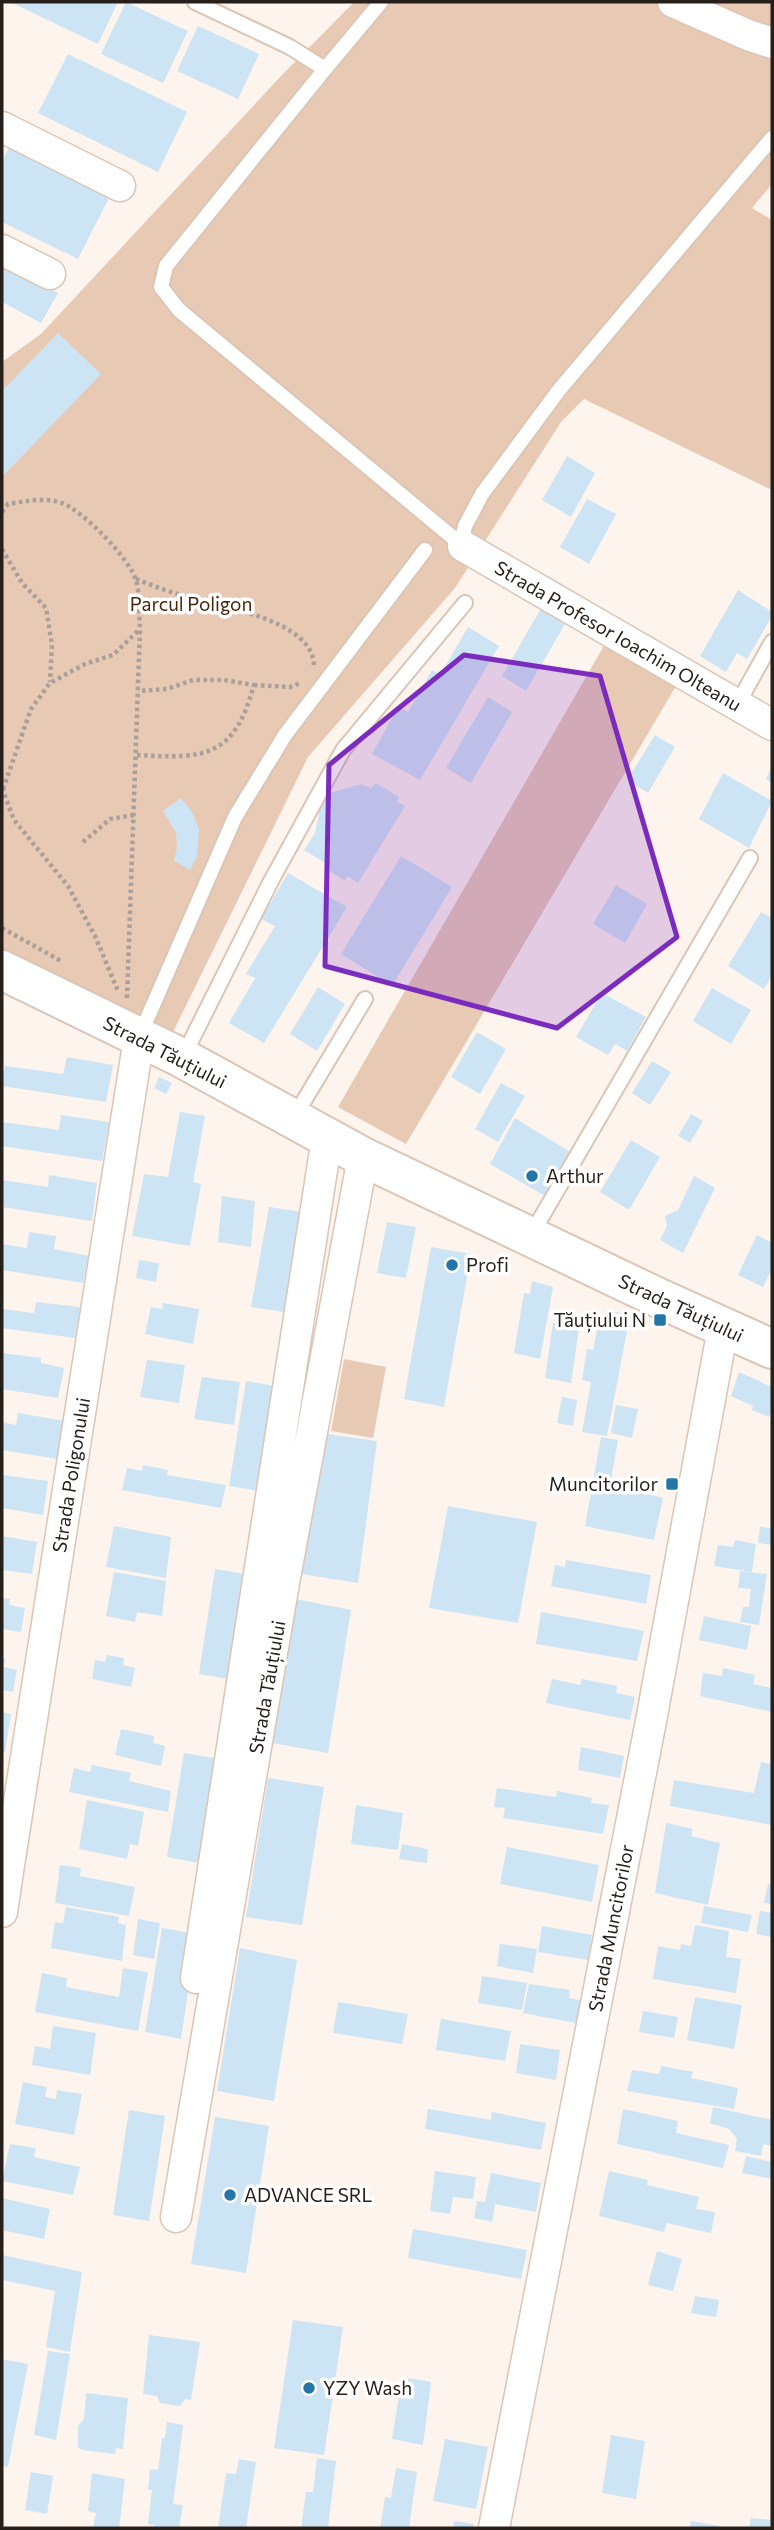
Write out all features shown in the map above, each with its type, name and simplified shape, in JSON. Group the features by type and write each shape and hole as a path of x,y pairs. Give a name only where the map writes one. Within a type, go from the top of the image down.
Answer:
{"main road":[{"name":"Strada Tăuțiului","path":"2,970 133,1024 182,1058 363,1157 772,1349"}],"street":[{"path":"673,2 772,43"},
{"path":"2,127 120,186"},
{"path":"2,250 50,274"},
{"name":"Strada Profesor Ioachim Olteanu","path":"463,546 772,725"},
{"name":"Strada Poligonului","path":"2,1912 29,1726 83,1401 133,1024"},
{"name":"Strada Tăuțiului","path":"327,1138 169,2208 363,1157"},
{"name":"Strada Muncitorilor","path":"494,2528 646,1746 723,1328"}],"lane":[{"path":"195,2 290,47 325,69"},
{"path":"381,2 166,266 162,286 178,310 463,546"},
{"path":"463,546 465,526 482,494 559,390 772,138"},
{"path":"133,1024 235,817 285,735 425,550"},
{"path":"182,1058 271,881 343,750 465,603"},
{"path":"737,705 772,642"},
{"path":"530,1237 750,858"},
{"path":"293,1120 365,999"}],"path":[{"path":"2,512 8,504 36,499 63,503 114,545 135,579 140,628 134,815 133,1024"},
{"path":"2,549 22,583 46,608 52,645 50,682"},
{"path":"135,579 189,598 255,615 287,628 308,645 314,657 310,676"},
{"path":"133,1024 95,936 68,886 14,820 2,789 31,709 50,682 85,664 113,655 140,628"},
{"path":"138,691 167,689 193,680 224,680 290,687 302,682"},
{"path":"137,755 181,757 218,748 232,736 241,721 254,685"},
{"path":"83,842 110,819 134,815"}],"highlighted area":[{"path":"464,655 600,676 677,937 557,1028 325,966 329,765"}],"green space":[{"name":"Parcul Poligon","path":"354,2 772,2 772,184 752,208 772,220 772,490 584,399 561,422 455,588 308,757 170,1038 2,961 2,362 41,334 281,76"},
{"path":"605,644 676,686 406,1144 338,1107"},
{"path":"344,1359 386,1367 373,1438 331,1431"}],"building":[{"path":"10,2 118,2 98,44"},
{"path":"126,2 188,31 163,83 101,54"},
{"path":"198,26 259,54 238,99 177,71"},
{"path":"68,54 187,112 158,172 38,113"},
{"path":"11,144 111,194 78,259 2,222 2,161"},
{"path":"2,262 58,293 41,323 2,302"},
{"path":"58,333 101,374 2,477 2,391"},
{"path":"567,456 595,473 571,517 542,500"},
{"path":"587,499 616,514 589,564 560,547"},
{"path":"738,590 772,612 772,616 747,659 737,653 726,672 700,656"},
{"path":"543,605 568,619 526,691 502,676"},
{"path":"468,627 499,646 420,780 372,754 398,707 408,712 432,670 440,675"},
{"path":"488,697 512,712 471,783 446,768"},
{"path":"655,735 675,747 648,793 627,780"},
{"path":"772,766 772,783 766,779"},
{"path":"723,773 772,801 749,848 699,819"},
{"path":"376,783 399,797 397,802 405,806 358,883 347,876 345,881 325,868 327,864 304,850 315,833 323,795 361,784 371,788"},
{"path":"181,798 192,812 199,829 197,857 190,870 174,861 176,833 163,811"},
{"path":"401,856 452,887 392,986 341,954"},
{"path":"288,873 347,907 264,1043 229,1023 255,978 246,974 275,926 261,919"},
{"path":"616,885 647,904 625,943 593,924"},
{"path":"761,912 772,918 772,975 764,989 728,966"},
{"path":"318,987 345,1004 317,1051 290,1034"},
{"path":"712,988 751,1010 731,1044 693,1021"},
{"path":"602,993 646,1017 627,1051 615,1044 608,1055 576,1037"},
{"path":"477,1032 506,1049 480,1094 451,1077"},
{"path":"67,1057 113,1065 106,1102 2,1086 2,1071 4,1072 5,1066 63,1074"},
{"path":"652,1061 671,1072 650,1105 632,1093"},
{"path":"159,1077 172,1083 166,1094 154,1088"},
{"path":"501,1083 525,1096 498,1142 475,1129"},
{"path":"180,1112 205,1116 193,1182 201,1184 190,1246 132,1236 144,1174 168,1177"},
{"path":"691,1114 703,1121 690,1143 678,1136"},
{"path":"61,1115 109,1122 102,1161 2,1146 2,1122 59,1130"},
{"path":"515,1118 570,1152 545,1196 490,1164"},
{"path":"631,1140 660,1157 629,1210 600,1192"},
{"path":"49,1175 97,1183 92,1221 2,1207 2,1180 48,1187"},
{"path":"694,1176 715,1188 683,1253 660,1240 667,1226 665,1216 678,1210"},
{"path":"222,1196 255,1201 251,1247 218,1242"},
{"path":"269,1207 309,1213 291,1313 251,1307"},
{"path":"387,1222 416,1227 406,1278 377,1273"},
{"path":"29,1232 56,1236 54,1249 89,1256 83,1283 2,1270 2,1244 27,1248"},
{"path":"757,1235 772,1243 772,1269 763,1287 738,1275"},
{"path":"431,1247 471,1254 444,1407 404,1399"},
{"path":"139,1260 159,1263 156,1282 136,1278"},
{"path":"532,1281 553,1287 540,1359 514,1353 524,1293 530,1294"},
{"path":"36,1302 80,1307 75,1338 2,1328 2,1309 34,1313"},
{"path":"163,1303 199,1309 193,1344 145,1334 151,1307 162,1309"},
{"path":"606,1310 630,1315 607,1436 582,1432 591,1382 582,1380 587,1349 593,1350 598,1326 603,1328"},
{"path":"553,1323 579,1328 571,1383 545,1378"},
{"path":"2,1353 41,1358 41,1363 64,1368 58,1398 2,1389"},
{"path":"147,1360 185,1365 179,1403 140,1397"},
{"path":"739,1372 772,1387 772,1415 769,1417 752,1410 753,1406 731,1396"},
{"path":"202,1377 240,1382 234,1425 194,1419"},
{"path":"246,1381 281,1387 265,1492 229,1486"},
{"path":"562,1397 577,1400 573,1426 557,1423"},
{"path":"616,1405 638,1409 632,1438 611,1433"},
{"path":"18,1413 65,1421 58,1459 2,1450 2,1422 16,1425"},
{"path":"321,1433 377,1441 358,1583 301,1574"},
{"path":"601,1437 618,1440 610,1485 663,1498 654,1540 585,1526"},
{"path":"143,1465 168,1470 167,1475 226,1485 221,1508 122,1490 127,1468 142,1471"},
{"path":"2,1475 48,1481 43,1515 2,1508"},
{"path":"448,1506 537,1522 518,1623 429,1608"},
{"path":"114,1526 171,1537 166,1578 106,1567"},
{"path":"760,1527 772,1528 772,1545 758,1543"},
{"path":"2,1536 37,1542 32,1574 2,1570"},
{"path":"735,1540 756,1544 752,1572 714,1566 718,1545 733,1547"},
{"path":"566,1560 651,1575 646,1604 551,1586 555,1565 565,1567"},
{"path":"215,1569 251,1575 235,1680 199,1674"},
{"path":"740,1571 767,1574 759,1625 740,1622 743,1607 749,1607 751,1589 738,1588"},
{"path":"114,1572 166,1581 162,1616 137,1612 135,1622 106,1616"},
{"path":"2,1598 10,1599 9,1605 25,1608 21,1632 2,1629"},
{"path":"295,1599 351,1610 328,1753 272,1743"},
{"path":"541,1612 644,1631 637,1661 536,1644"},
{"path":"704,1616 751,1626 747,1650 699,1640"},
{"path":"107,1655 124,1658 123,1665 135,1668 131,1687 92,1679 95,1660 105,1662"},
{"path":"2,1658 5,1658 4,1667 17,1670 13,1692 2,1690"},
{"path":"723,1668 755,1675 753,1684 772,1688 772,1712 700,1696 703,1673 722,1676"},
{"path":"552,1679 580,1685 582,1679 617,1686 616,1693 635,1697 630,1720 546,1703"},
{"path":"2,1712 11,1714 5,1752 2,1752"},
{"path":"121,1729 154,1736 153,1743 165,1746 161,1766 115,1755"},
{"path":"581,1747 624,1756 620,1778 578,1770"},
{"path":"184,1753 219,1759 203,1864 167,1857"},
{"path":"761,1762 772,1764 772,1825 670,1806 674,1780 754,1793"},
{"path":"92,1765 131,1773 129,1781 171,1791 168,1812 69,1792 74,1768 90,1772"},
{"path":"268,1778 324,1787 302,1925 246,1917"},
{"path":"497,1788 556,1797 557,1791 592,1798 591,1803 609,1805 603,1834 503,1818 505,1808 494,1807"},
{"path":"87,1800 144,1812 138,1846 130,1844 127,1859 79,1849"},
{"path":"356,1805 403,1813 398,1850 351,1844"},
{"path":"666,1823 693,1829 691,1836 720,1843 708,1905 655,1893"},
{"path":"402,1844 428,1849 427,1863 399,1859"},
{"path":"507,1847 599,1865 592,1902 500,1884"},
{"path":"60,1865 81,1868 80,1876 135,1887 129,1916 55,1903"},
{"path":"768,1884 772,1885 772,1904 764,1903"},
{"path":"704,1906 752,1915 748,1932 701,1923"},
{"path":"66,1907 119,1917 118,1923 126,1925 122,1961 51,1948 55,1922 63,1923"},
{"path":"760,1911 772,1913 772,1937 756,1934"},
{"path":"138,1919 160,1923 154,1959 133,1955"},
{"path":"695,1925 729,1931 726,1957 741,1959 736,1993 653,1979 658,1946 680,1950 681,1944 691,1946"},
{"path":"542,1926 592,1935 588,1960 538,1952"},
{"path":"162,1928 197,1934 181,2039 145,2032"},
{"path":"500,1944 537,1949 533,1973 497,1966"},
{"path":"240,1948 297,1960 274,2101 217,2091"},
{"path":"123,1968 148,1972 138,2031 35,2012 42,1973 67,1978 66,1987 119,1997"},
{"path":"482,1976 527,1983 522,2010 478,2003"},
{"path":"529,1984 570,1990 569,1998 585,2001 581,2024 523,2013"},
{"path":"695,1997 742,2005 734,2049 687,2040"},
{"path":"338,2002 408,2014 402,2044 333,2033"},
{"path":"643,2011 678,2017 674,2038 639,2032"},
{"path":"441,2019 511,2031 505,2061 436,2050"},
{"path":"53,2026 96,2033 90,2075 32,2065 35,2046 50,2049"},
{"path":"520,2044 560,2050 556,2080 516,2073"},
{"path":"661,2066 693,2072 691,2078 738,2088 734,2109 627,2091 632,2070 659,2074"},
{"path":"23,2082 47,2087 45,2097 56,2099 57,2090 82,2094 74,2135 15,2124"},
{"path":"713,2107 772,2120 772,2146 763,2144 761,2156 735,2151 737,2139 729,2129 710,2123"},
{"path":"428,2109 491,2120 492,2112 546,2123 541,2150 425,2129"},
{"path":"623,2109 678,2121 676,2133 729,2145 723,2168 617,2144"},
{"path":"129,2110 165,2116 149,2221 113,2215"},
{"name":"ADVANCE SRL","path":"215,2117 269,2126 246,2273 191,2264"},
{"path":"10,2144 36,2148 34,2157 80,2167 73,2195 2,2181"},
{"path":"746,2156 772,2162 772,2179 742,2173"},
{"path":"435,2171 476,2177 473,2199 453,2197 450,2214 430,2211"},
{"path":"609,2171 648,2180 647,2185 699,2197 696,2209 715,2212 711,2233 667,2223 664,2232 599,2216"},
{"path":"491,2173 541,2183 536,2212 495,2204 492,2222 474,2218 477,2201 485,2202"},
{"path":"2,2198 50,2209 44,2239 2,2230"},
{"path":"413,2229 527,2250 521,2279 408,2258"},
{"path":"657,2251 682,2259 673,2291 648,2285"},
{"path":"2,2255 82,2272 70,2352 46,2347 55,2291 2,2280"},
{"path":"695,2296 719,2300 716,2317 691,2313"},
{"name":"YZY Wash","path":"293,2320 343,2327 324,2455 274,2448"},
{"path":"149,2335 200,2342 191,2400 185,2399 180,2406 160,2403 157,2396 143,2394"},
{"path":"48,2351 70,2354 56,2440 34,2435"},
{"path":"2,2359 28,2364 8,2467 2,2466"},
{"path":"402,2377 431,2382 423,2445 392,2439"},
{"path":"86,2393 128,2398 123,2449 116,2448 115,2454 82,2450 78,2447 78,2426 84,2419"},
{"path":"167,2422 183,2425 173,2504 183,2505 179,2528 154,2528 155,2525 148,2524 152,2490 148,2490 150,2469 158,2470"},
{"path":"611,2435 645,2441 636,2499 602,2493"},
{"path":"445,2439 488,2447 476,2509 433,2501"},
{"path":"317,2458 336,2461 328,2528 301,2528 306,2492 313,2492"},
{"path":"239,2459 256,2462 246,2528 218,2528 226,2473 236,2474"},
{"path":"396,2468 417,2472 409,2528 380,2528 385,2497 391,2498"},
{"path":"31,2472 53,2476 47,2514 25,2510"},
{"path":"92,2473 125,2479 119,2528 93,2528 96,2513 88,2511"},
{"path":"751,2518 772,2520 772,2528 749,2528"},
{"path":"454,2521 474,2524 473,2528 453,2528"},
{"path":"691,2521 720,2526 720,2528 690,2528"}],"place":[{"name":"Arthur","path":"532,1176"},
{"name":"Profi","path":"452,1265"},
{"name":"Tăuțiului N","path":"660,1320"},
{"name":"Muncitorilor","path":"672,1484"},
{"name":"ADVANCE SRL","path":"230,2195"},
{"name":"YZY Wash","path":"309,2388"}]}
